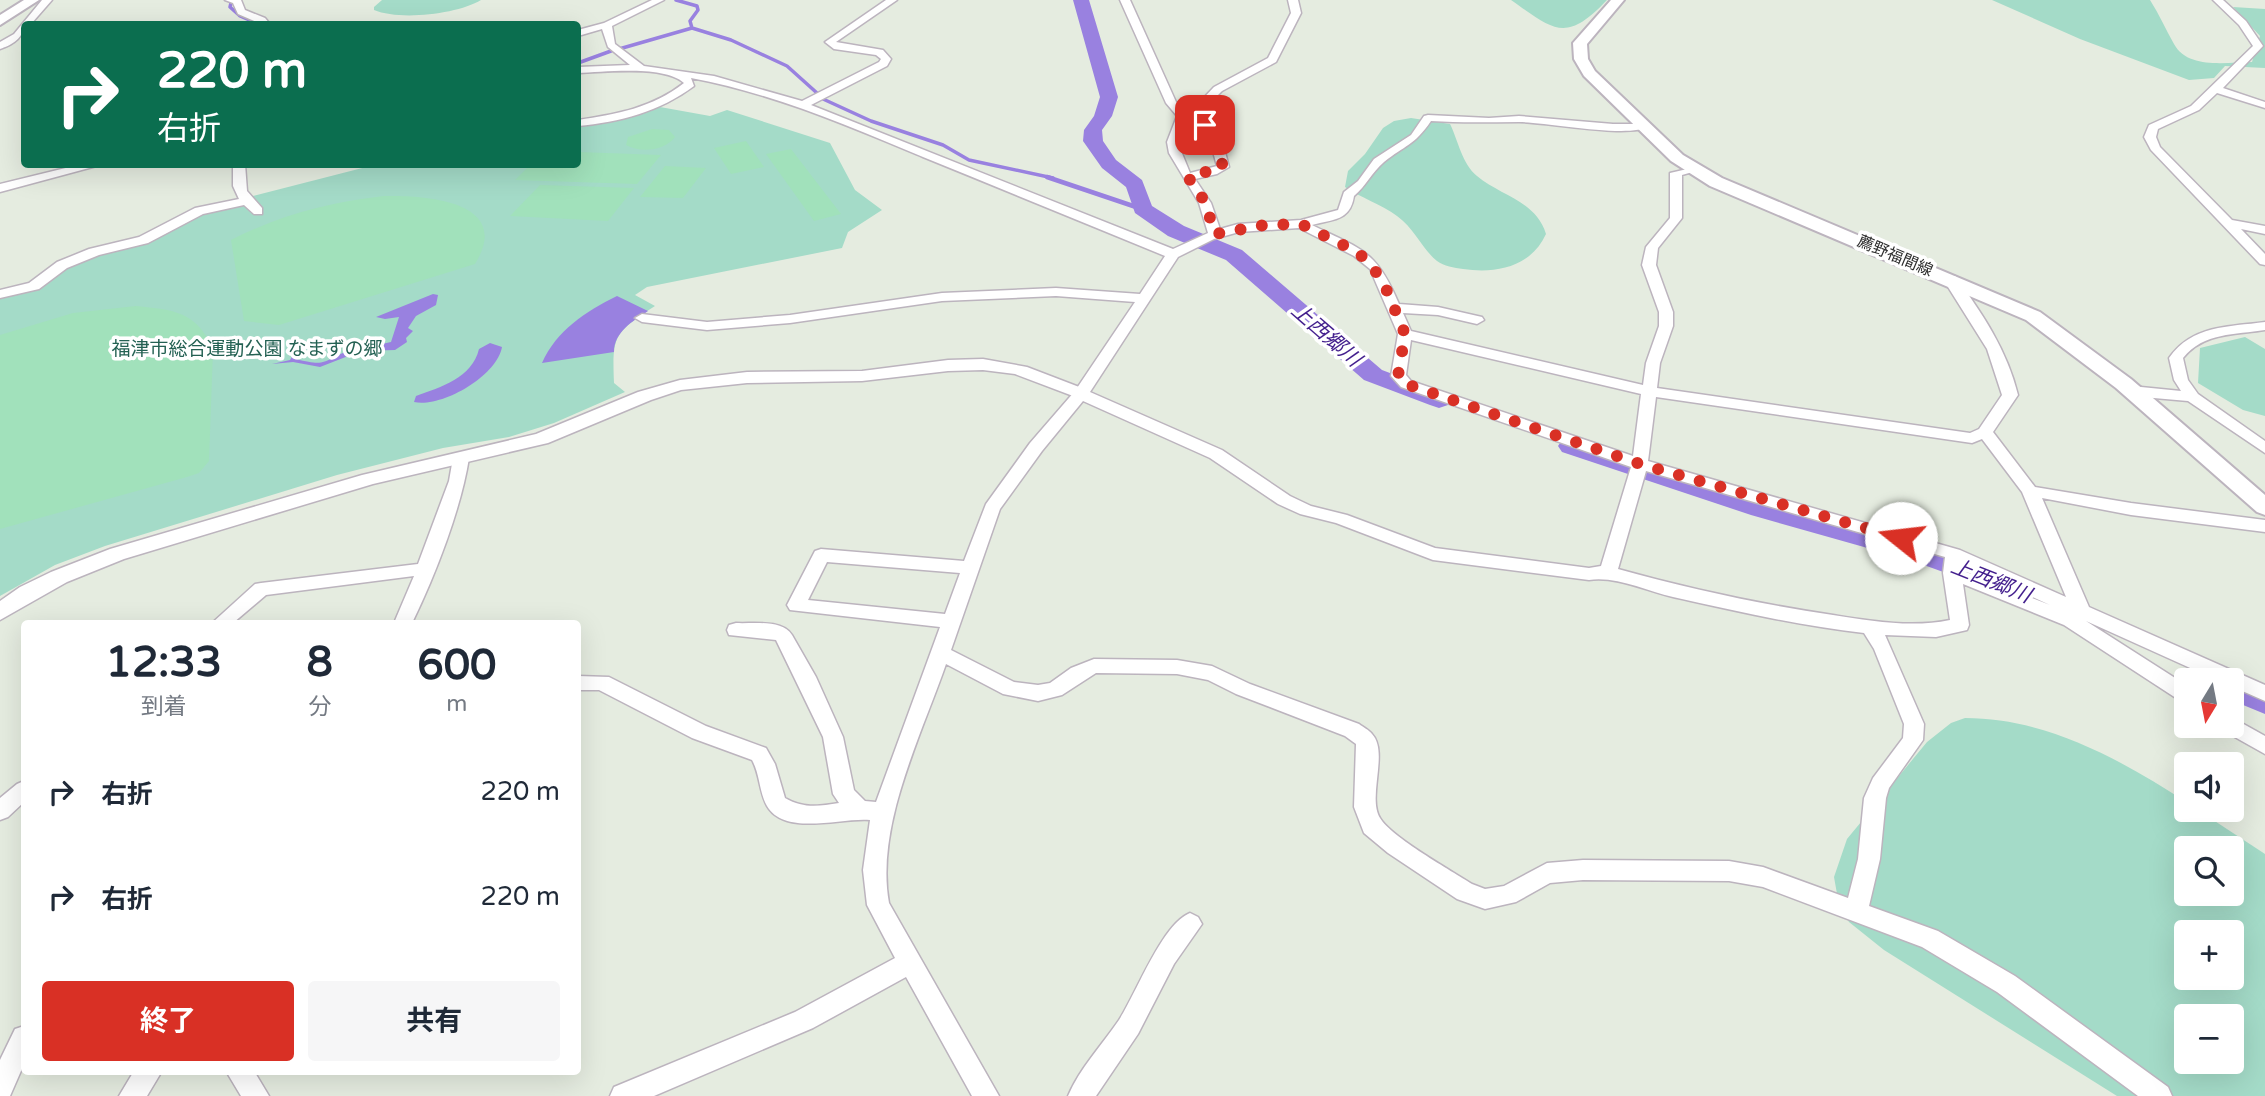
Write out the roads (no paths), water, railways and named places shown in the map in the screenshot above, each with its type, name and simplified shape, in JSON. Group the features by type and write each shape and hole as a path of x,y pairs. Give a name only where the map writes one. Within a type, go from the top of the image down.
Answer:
{"main road":[{"path":"0,21 33,0"},
{"name":"薦野福間線","path":"1618,0 1582,39 1579,52 1589,73 1692,169 1950,279 2042,322 2078,347 2265,507"}],"street":[{"path":"29,21 47,0"},
{"path":"230,0 237,1 241,12 263,21"},
{"path":"581,32 607,25 659,0"},
{"path":"803,105 883,64 886,59 879,52 834,46 830,42 892,0"},
{"path":"1125,0 1171,103 1182,116 1183,123 1173,140 1173,147 1188,177 1205,202 1213,235"},
{"path":"1188,177 1223,167 1215,137 1198,114 1198,109 1218,89 1272,60 1296,13 1293,0"},
{"path":"2218,0 2243,23 2258,46 2195,108 2153,127 2150,137 2155,148 2265,261"},
{"path":"607,25 607,36 614,49 639,67"},
{"path":"0,46 21,30"},
{"path":"581,70 639,67 694,74 803,105 1173,254"},
{"path":"581,123 608,119 663,104 690,84 690,81 677,75 617,68"},
{"path":"2214,89 2265,105"},
{"path":"986,1096 909,963 878,905 874,887 875,842 883,812 992,508 1036,447 1080,394 1173,254 1213,235 1265,225 1301,224 1342,213 1346,208 1348,195 1362,184 1378,161 1408,143 1428,118 1489,121 1519,119 1613,127 1643,126"},
{"path":"0,188 82,168"},
{"path":"239,168 239,188 244,201 258,211"},
{"path":"1609,570 1638,470 1651,393 1653,363 1666,319 1649,265 1649,256 1676,218 1676,173 1692,169"},
{"path":"0,294 34,286 62,265 94,252 143,240 199,211 244,201"},
{"path":"2225,222 2265,230"},
{"path":"1301,224 1359,253 1382,279 1405,334 1398,376 1406,384 1638,470 1953,564 2265,693"},
{"path":"1405,334 1604,379 1651,393 1972,438 1985,432 2010,395 1974,310 1950,279"},
{"path":"642,318 687,325 716,325 842,313 942,297 1056,292 1143,298"},
{"path":"1396,308 1438,311 1477,320"},
{"path":"2265,326 2203,334 2176,358 2178,370 2192,397 2265,448"},
{"path":"0,612 28,592 59,576 117,554 319,493 541,439 653,392 704,381 864,376 979,364 1024,371 1080,394 1216,454 1284,500 1433,554 1589,573 1609,570 1622,578 1694,595 1870,627 1947,631 1960,625 1953,564"},
{"path":"2131,391 2192,397"},
{"path":"1985,432 2030,491 2076,614 2174,686"},
{"path":"404,620 457,481 461,458"},
{"path":"2030,491 2131,509 2265,526"},
{"path":"952,621 796,605 821,555 969,568"},
{"path":"225,620 261,589 424,569"},
{"path":"1856,912 1868,859 1875,798 1880,783 1913,740 1914,724 1883,648 1870,627"},
{"path":"736,629 774,631 783,635 806,677 832,737 844,794 860,810"},
{"path":"941,653 1010,690 1038,693 1055,690 1078,673 1094,666 1177,667 1212,673 1243,689 1352,730 1366,740 1368,760 1365,807 1373,827 1396,846 1465,892 1485,899 1508,895 1548,873 1583,870 1729,871 1763,877 1930,939 2006,984 2159,1096"},
{"path":"581,684 602,682 699,732 759,754 765,764 776,803 789,811 807,816 860,810 883,812"},
{"path":"2244,732 2265,746"},
{"path":"0,811 21,793"},
{"path":"1081,1096 1129,1026 1166,956 1190,924"},
{"path":"624,1096 804,1020 909,963"},
{"path":"0,1088 21,1044"},
{"path":"132,1096 146,1075"},
{"path":"242,1075 256,1096"}],"waterway":[{"path":"676,0 697,6 698,10 690,21 692,28"},
{"name":"上西郷川","path":"1081,0 1109,97 1103,116 1093,130 1093,141 1109,164 1135,184 1142,209 1176,231 1234,255 1373,375 1439,400"},
{"path":"231,3 230,7 240,16 252,21"},
{"path":"619,49 692,28"},
{"path":"692,28 731,40 787,66 817,93"},
{"path":"581,62 611,51"},
{"path":"823,99 871,121 943,145 969,160 1053,178"},
{"path":"1047,177 1142,209"},
{"name":"上西郷川","path":"1572,446 1761,508 1921,553 2018,588"},
{"name":"上西郷川","path":"2244,692 2265,701"}],"park label":[{"name":"福津市総合運動公園 なまずの郷","path":"247,349"}]}
